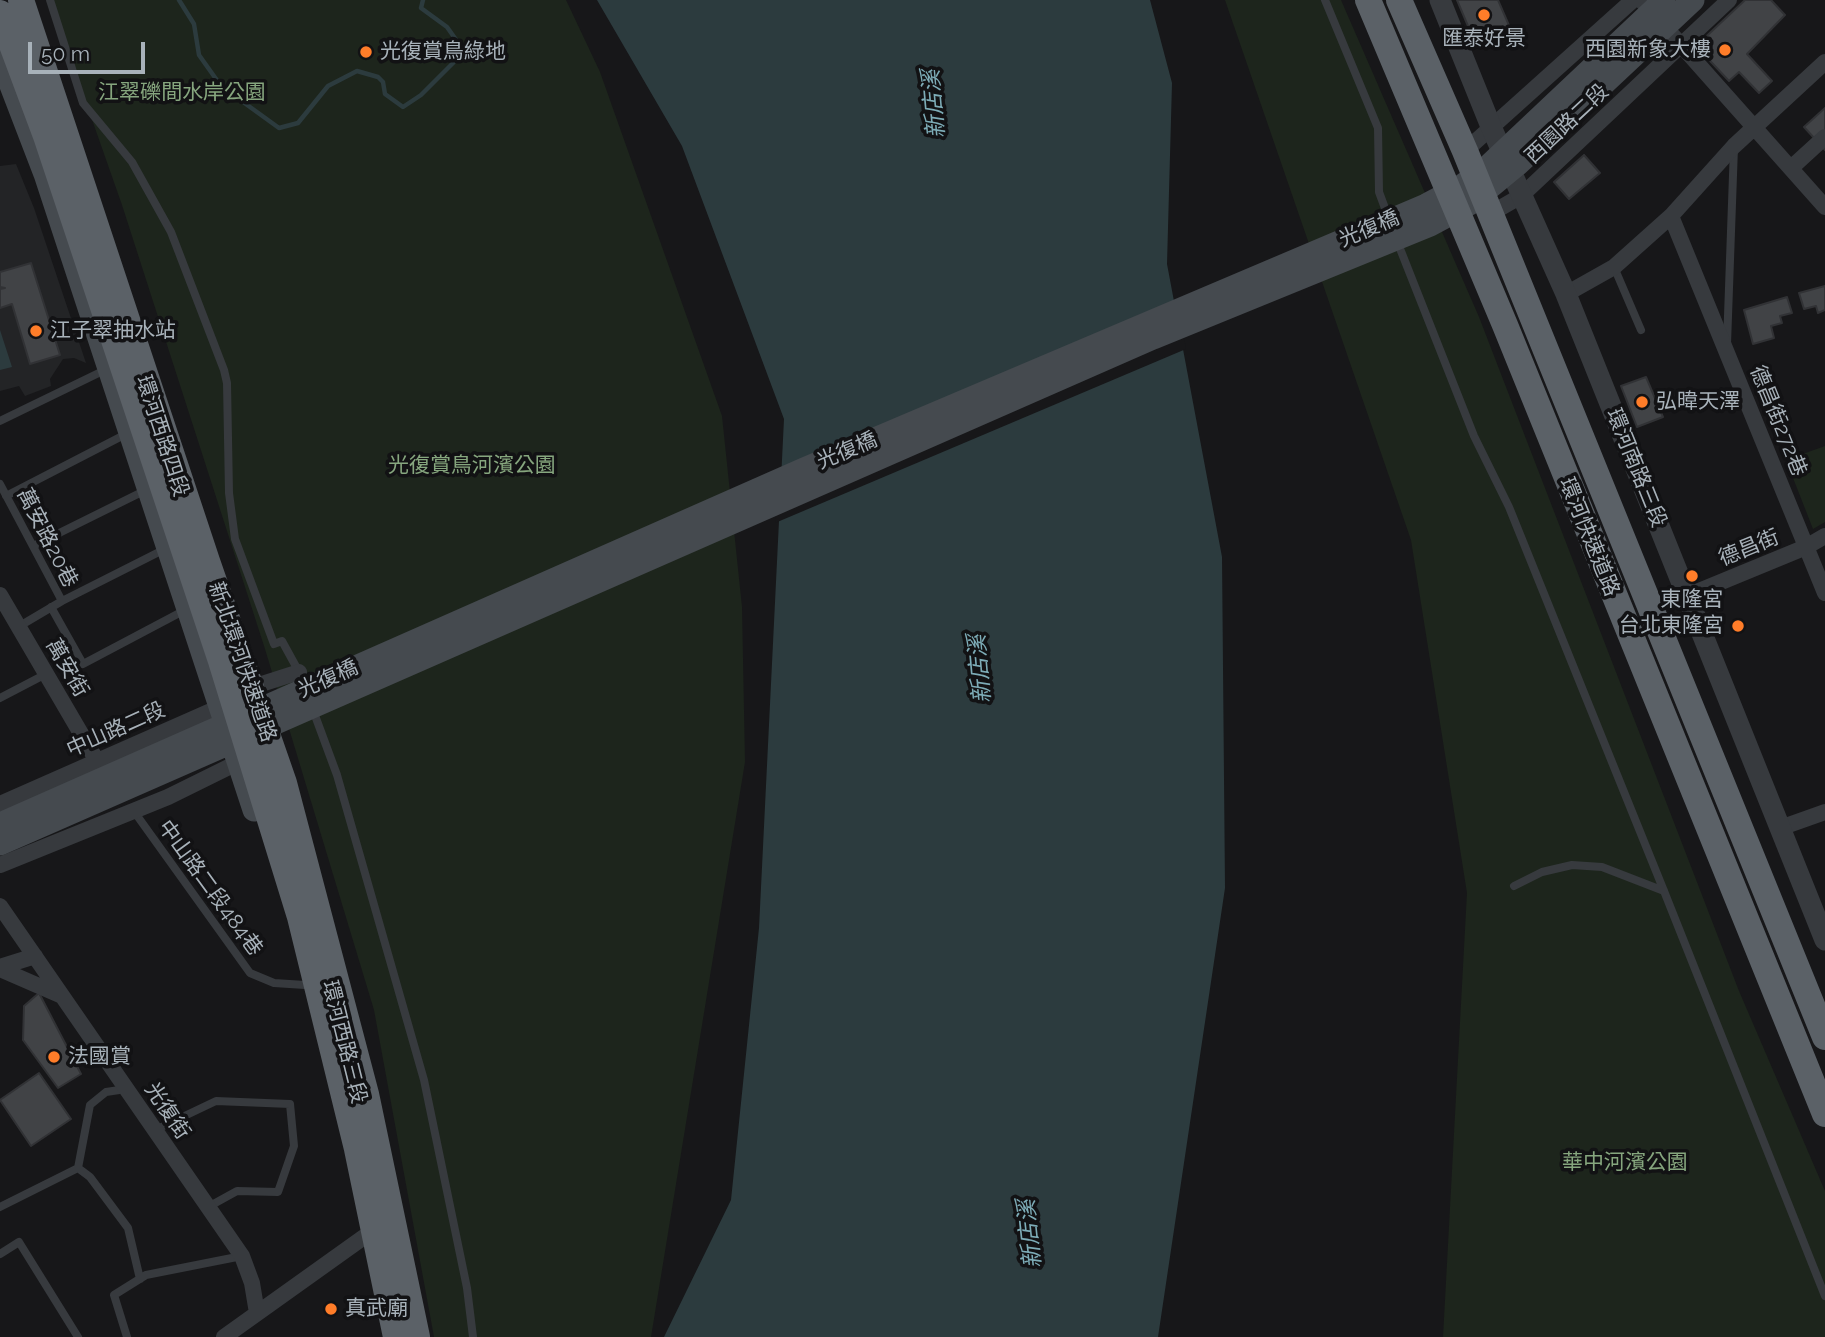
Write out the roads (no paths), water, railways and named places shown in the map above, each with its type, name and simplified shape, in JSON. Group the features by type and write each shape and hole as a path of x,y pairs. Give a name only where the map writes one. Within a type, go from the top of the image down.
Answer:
{"highway":[{"name":"新北環河快速道路","path":"21,0 206,561 284,783 366,1094 416,1337"},
{"name":"環河快速道路","path":"1368,0 1505,325 1825,1114"},
{"path":"1386,0 1444,141 1505,325"},
{"name":"環河快速道路","path":"1399,0 1465,151 1474,201 1825,1037"},
{"name":"新北環河快速道路","path":"0,13 46,136 221,661 300,917 357,1149 396,1337"}],"main road":[{"name":"環河西路四段","path":"21,0 246,689"},
{"path":"1474,201 1512,145 1664,0"},
{"path":"1474,201 1517,165 1693,0"},
{"name":"環河西路四段","path":"0,57 45,174 107,369 222,706 238,762"},
{"name":"光復橋","path":"274,712 1153,338 1428,215 1474,201"},
{"path":"0,824 274,712"},
{"path":"0,844 274,712"},
{"name":"環河西路三段","path":"267,750 308,898 378,1180 408,1337"},
{"name":"環河西路三段","path":"238,762 305,985 365,1237 385,1337"}],"street":[{"name":"環河南路三段","path":"1440,0 1492,129 1566,294 1825,940"},
{"path":"1465,151 1633,0"},
{"path":"1641,0 1825,207"},
{"name":"西園路二段","path":"1474,201 1521,196 1729,0"},
{"path":"1566,294 1614,267 1671,216 1734,146 1825,62"},
{"path":"1791,168 1825,137"},
{"name":"德昌街272巷","path":"1671,216 1825,593"},
{"name":"德昌街","path":"1687,596 1806,547 1825,536"},
{"name":"萬安街","path":"2,602 97,761"},
{"name":"中山路二段","path":"0,804 222,706 246,689 299,672"},
{"name":"環河西路四段","path":"246,689 267,750"},
{"path":"0,865 134,810 267,750"},
{"path":"1780,828 1825,812"},
{"name":"光復街","path":"0,906 153,1131 242,1256 252,1283 257,1313"},
{"path":"0,968 35,956"},
{"path":"0,968 62,996"},
{"path":"224,1337 365,1237"}],"lane":[{"path":"50,0 83,103 132,162 171,232 224,370 227,383 229,493 235,539 274,644 282,641 299,672 337,775 424,1080 467,1287 473,1337"},
{"path":"1325,0 1378,128 1378,192 1474,436 1509,507 1825,1296"},
{"path":"1727,350 1734,146"},
{"path":"1614,267 1641,330"},
{"path":"0,421 107,369"},
{"path":"6,496 129,432"},
{"name":"萬安路20巷","path":"0,484 62,601 18,627"},
{"path":"33,546 147,489"},
{"path":"62,601 167,548"},
{"path":"51,607 83,664 188,609"},
{"path":"0,698 46,674"},
{"name":"中山路二段484巷","path":"134,810 250,973 274,983 305,985"},
{"path":"1514,886 1542,872 1572,865 1602,867 1664,891"},
{"path":"78,1168 90,1105 106,1092 126,1089"},
{"path":"153,1131 216,1101 290,1104 294,1146 278,1192 237,1191 208,1206"},
{"path":"0,1207 78,1168"},
{"path":"78,1168 90,1177 128,1228 140,1279"},
{"path":"0,1254 19,1242 78,1337"},
{"path":"127,1337 114,1295 140,1279 242,1256"}],"water":[{"name":"新店溪","path":"597,0 1150,0 1172,83 1167,264 1222,557 1225,888 1158,1337 664,1337 731,1200 759,928 784,419 682,146"},
{"path":"0,330 12,367 0,370"}],"waterway":[{"path":"179,0 194,24 199,55 221,86 279,128 298,123 328,86 357,71 378,77 383,82 385,94 403,107 421,95 457,59 459,44 447,27 421,8 423,0"}],"place":[{"name":"匯泰好景","path":"1484,15"},
{"name":"西園新象大樓","path":"1725,50"},
{"name":"光復賞鳥綠地","path":"366,52"},
{"name":"江子翠抽水站","path":"36,331"},
{"name":"弘暐天澤","path":"1642,402"},
{"name":"東隆宮","path":"1692,576"},
{"name":"台北東隆宮","path":"1738,626"},
{"name":"法國賞","path":"54,1057"},
{"name":"真武廟","path":"331,1309"}],"park label":[{"name":"江翠礫間水岸公園","path":"182,93"},
{"name":"光復賞鳥河濱公園","path":"472,466"},
{"name":"華中河濱公園","path":"1625,1163"}]}
